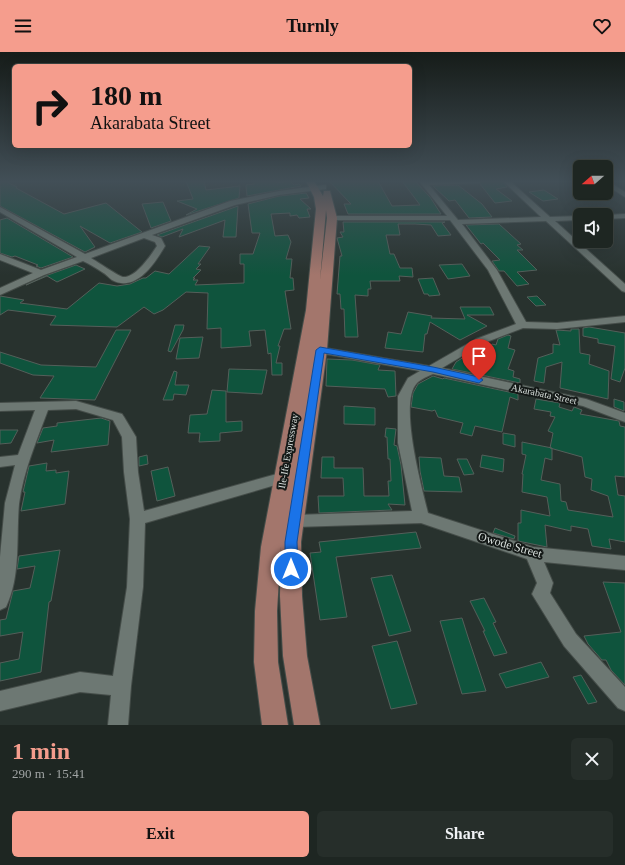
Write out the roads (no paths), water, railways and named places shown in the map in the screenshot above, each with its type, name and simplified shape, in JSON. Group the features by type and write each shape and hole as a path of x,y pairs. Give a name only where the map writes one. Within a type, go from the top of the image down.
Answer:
{"main road":[{"name":"Ile-Ife Expressway","path":"275,725 266,662 266,611 271,547 312,310 321,212"},
{"name":"Ile-Ife Expressway","path":"307,725 295,656 291,581 291,542 320,350 332,218 331,212"}],"street":[{"path":"6,212 106,270 117,279 126,279 136,276 143,271 157,254 161,246 158,240 145,236"},
{"path":"0,292 42,273 208,212"},
{"path":"449,212 492,270 522,325"},
{"path":"541,212 625,290"},
{"path":"613,217 625,216"},
{"path":"332,218 455,220 573,218"},
{"path":"0,257 42,273"},
{"path":"420,517 405,443 404,396 412,381 480,341 522,325 557,326 625,319"},
{"name":"Akarabata Street","path":"320,350 433,370 586,404 625,418"},
{"path":"0,407 76,405 118,417 129,437 131,472 138,519 135,587 121,686 118,725"},
{"path":"0,602 6,578 12,503 23,459 43,406"},
{"path":"0,462 23,459"},
{"path":"138,519 284,477"},
{"name":"Owode Street","path":"295,521 420,517 533,554 625,563"},
{"path":"533,554 545,583 541,594 545,601 570,640 625,701"},
{"path":"0,701 80,682 121,686"}]}
